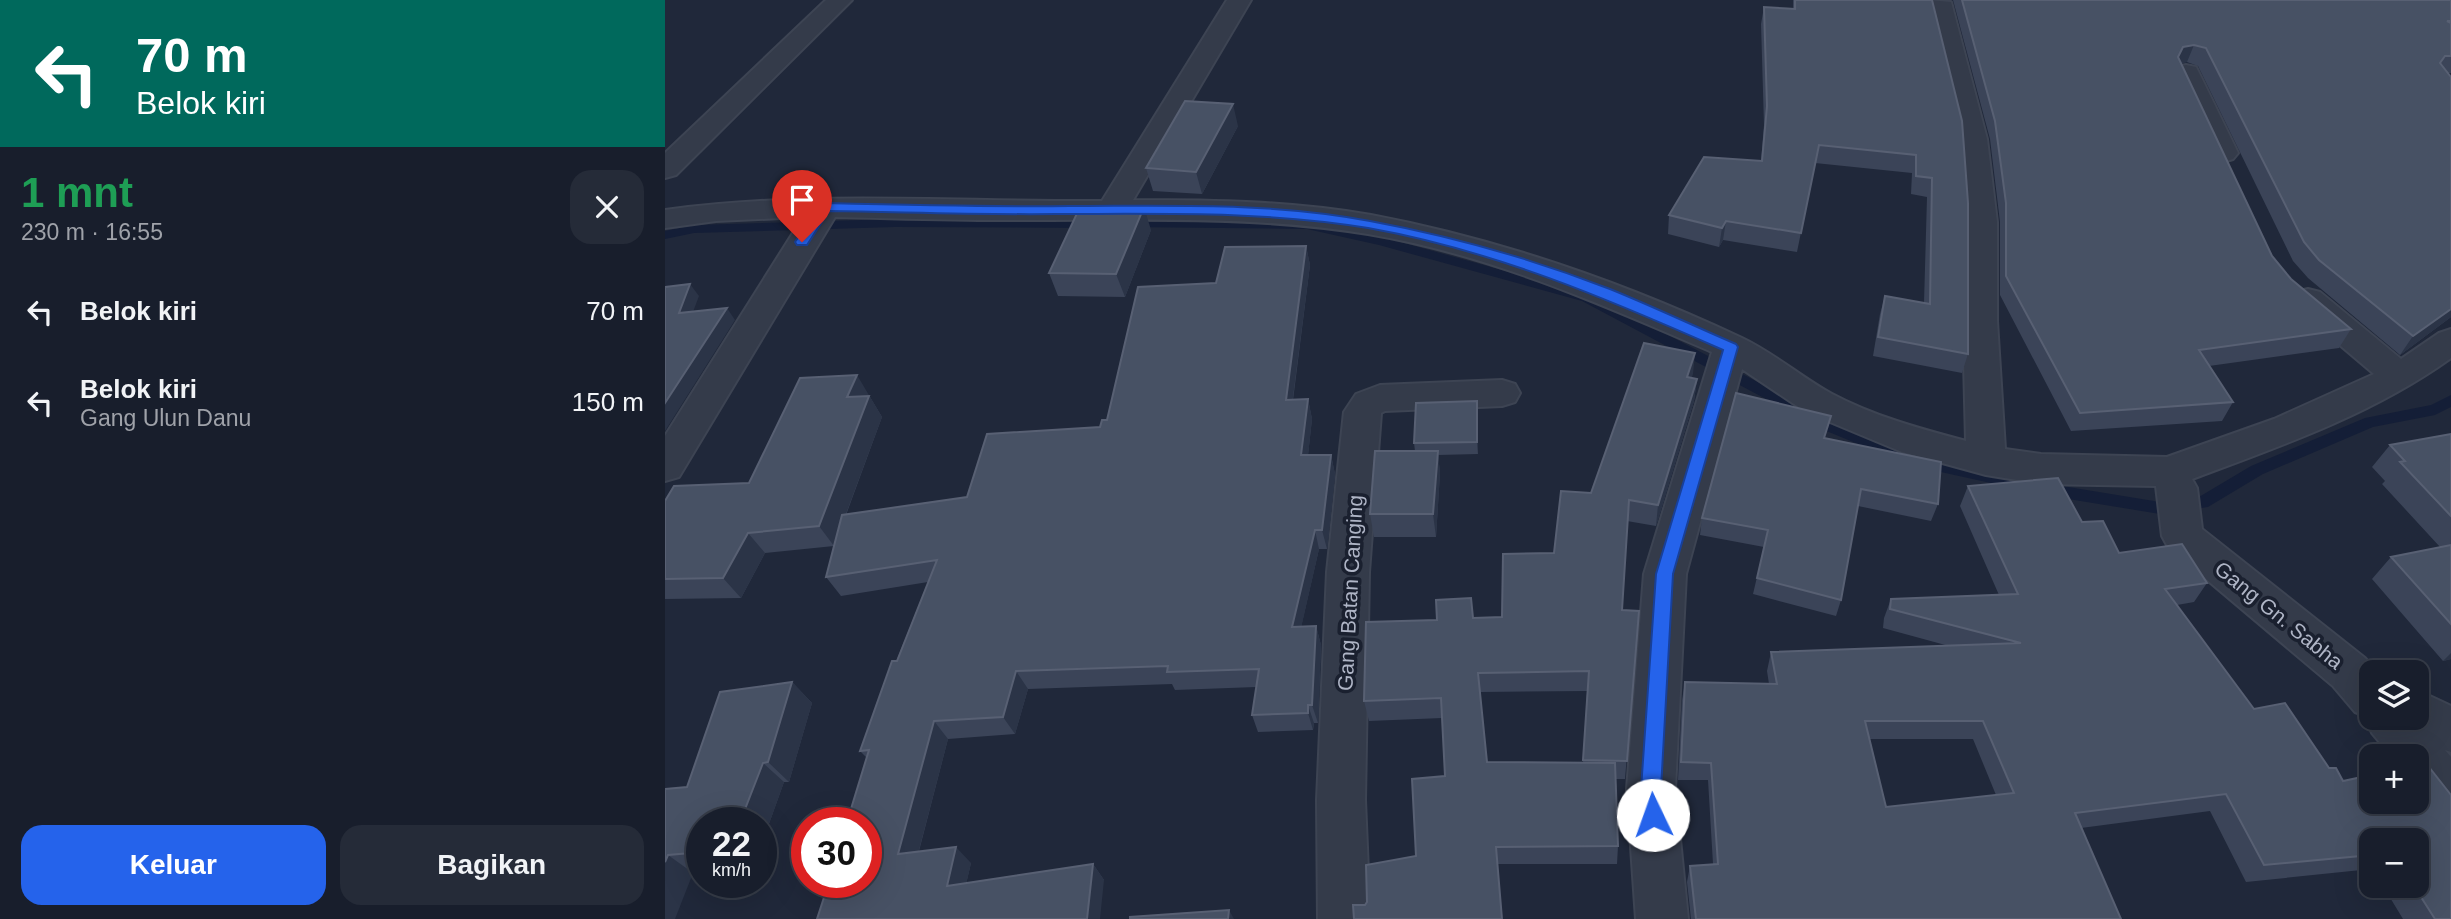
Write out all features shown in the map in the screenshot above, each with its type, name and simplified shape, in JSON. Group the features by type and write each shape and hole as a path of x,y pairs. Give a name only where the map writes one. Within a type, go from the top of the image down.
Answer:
{"street":[{"path":"665,169 840,0"},
{"path":"1112,210 1239,0"},
{"path":"1939,2 1973,139 1981,222 1980,321 1986,461"},
{"path":"2186,73 2237,184"},
{"path":"665,219 726,211 814,223 997,211 1206,209 1371,225 1477,250 1604,292 1726,364 1769,369 1819,403 1902,438 1986,461 2042,469 2173,480 2400,377 2451,341"},
{"path":"665,467 733,360 814,223"},
{"path":"2288,281 2400,377"},
{"path":"1662,919 1651,789 1665,574 1726,364"},
{"name":"Gang Batan Canging","path":"1344,919 1341,800 1348,586 1363,412 1369,403 1380,398 1502,394"},
{"name":"Gang Gn. Sabha","path":"2173,480 2182,536 2359,681"},
{"path":"2429,717 2451,731"},
{"path":"2398,730 2451,792"}],"building":[{"path":"1795,0 1932,0 1962,121 1968,203 1968,354 1878,337 1885,296 1930,304 1932,178 1916,176 1916,155 1819,145 1801,233 1726,221 1722,228 1669,215 1704,157 1762,161 1767,106 1764,7 1795,9"},
{"path":"1962,0 2451,0 2451,21 2447,21 2451,23 2451,56 2445,56 2440,63 2451,77 2451,309 2413,336 2319,260 2304,242 2206,48 2194,45 2183,47 2178,57 2272,256 2291,279 2351,329 2199,350 2233,402 2080,413 2006,276 2006,203 1995,121"},
{"path":"1185,101 1233,104 1196,172 1146,168"},
{"path":"1080,207 1144,207 1116,274 1049,273"},
{"path":"1306,246 1286,400 1308,399 1301,455 1331,455 1322,530 1315,530 1292,627 1316,626 1312,705 1308,705 1308,713 1252,715 1259,669 1167,672 1168,666 1016,671 1003,717 934,721 898,854 956,847 947,886 1093,864 1087,919 817,919 824,898 882,898 882,807 852,807 869,750 860,751 892,661 897,661 937,560 826,577 842,515 967,497 987,434 1100,427 1102,420 1107,420 1138,287 1216,283 1225,247"},
{"path":"690,284 679,313 727,308 665,403 665,287"},
{"path":"1644,343 1695,353 1687,377 1697,379 1658,505 1629,500 1622,610 1639,611 1627,761 1583,760 1589,671 1478,673 1487,762 1615,763 1618,846 1496,847 1502,919 1354,919 1353,905 1365,905 1367,902 1366,865 1416,856 1412,779 1445,776 1441,698 1364,701 1366,622 1437,620 1436,600 1471,598 1473,618 1502,617 1503,554 1554,553 1561,491 1591,493"},
{"path":"857,375 847,397 869,396 819,526 748,533 723,578 665,579 665,501 674,486 749,483 800,378"},
{"path":"1736,393 1831,416 1824,438 1941,462 1938,504 1861,489 1841,600 1757,578 1768,530 1702,518"},
{"path":"1477,401 1477,442 1414,443 1416,403"},
{"path":"2451,434 2451,516 2400,462 2405,461 2390,445"},
{"path":"1375,451 1438,451 1433,514 1370,514"},
{"path":"2058,478 2082,522 2103,521 2119,553 2182,544 2207,583 2165,589 2254,709 2285,703 2329,768 2336,768 2343,781 2359,778 2359,814 2429,814 2429,767 2451,795 2451,919 2435,919 2422,898 2429,898 2429,828 2359,828 2359,856 2264,865 2226,794 2075,813 2121,919 1696,919 1690,866 1718,864 1711,763 1681,762 1685,682 1777,684 1771,652 2021,643 1890,609 1891,599 2018,594 1968,486","holes":["1865,721 1983,721 2014,793 1886,807"]},
{"path":"2451,545 2451,624 2391,557"},
{"path":"792,682 768,762 763,763 746,807 686,807 686,853 668,855 665,862 665,789 687,787 720,692"},
{"path":"1229,910 1228,919 1130,919 1130,917"}],"waterway":[{"path":"665,235 694,229 895,223 1092,224"},
{"path":"1129,224 1307,225 1381,241 1587,298 1829,426 1915,461 2050,490 2160,508 2202,503 2257,470 2370,422 2435,410 2451,400"}],"route":[{"path":"802,242 825,207 997,211 1206,209 1329,219 1371,225 1477,250 1547,272 1604,292 1731,347 1665,574 1651,789 1653,815"}]}
